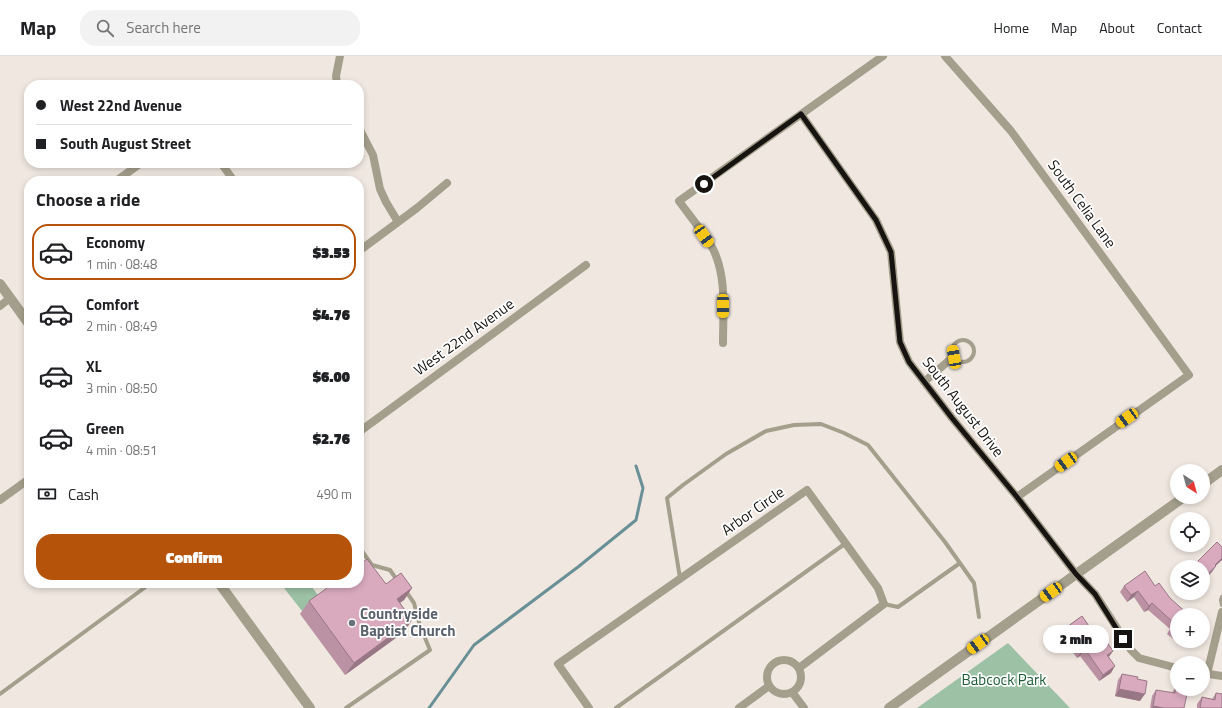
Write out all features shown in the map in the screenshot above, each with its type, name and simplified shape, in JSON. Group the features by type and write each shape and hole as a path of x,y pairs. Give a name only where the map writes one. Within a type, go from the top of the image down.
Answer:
{"street":[{"path":"336,80 340,56"},
{"path":"724,343 723,294 719,265 712,248 679,201 883,56"},
{"name":"South Celia Lane","path":"945,56 1011,131 1188,374 1017,497"},
{"name":"South August Drive","path":"801,114 876,220 891,252 900,342 909,362 1017,497 1076,574 1095,594 1131,650 1139,658 1170,666"},
{"path":"364,138 373,155 380,189 398,222"},
{"path":"123,176 134,168"},
{"path":"364,247 446,183"},
{"name":"West 22nd Avenue","path":"364,428 586,265"},
{"path":"0,284 24,317"},
{"path":"0,306 10,298"},
{"path":"924,382 954,357"},
{"path":"1210,479 1222,470"},
{"path":"0,500 24,483"},
{"name":"Arbor Circle","path":"589,708 558,664 807,490 878,588 884,604"},
{"path":"889,708 1174,504"},
{"path":"223,588 310,708"},
{"path":"799,668 884,604"},
{"path":"1210,656 1222,612"},
{"path":"785,660 790,661 799,668 801,673 800,684 792,692 787,694 777,693 769,686 767,681 768,671 775,662 785,660"},
{"path":"1210,674 1222,676"},
{"path":"739,708 769,686"},
{"path":"792,692 804,708"}],"lane":[{"path":"966,340 972,345 974,352 972,357 967,362 960,362 954,357 952,347 957,342 966,340"},
{"path":"680,578 667,498 726,454 766,432 794,425 821,424 868,445 974,582 979,617"},
{"path":"616,708 846,543"},
{"path":"364,554 372,565 390,570 399,582"},
{"path":"884,604 898,607 960,563"},
{"path":"0,694 144,588"},
{"path":"346,708 430,650 420,626 414,603 403,588"},
{"path":"1222,596 1222,606"}],"green space":[{"path":"284,588 313,588 320,598 302,611"},
{"name":"Babcock Park","path":"1008,643 1070,708 917,708"}],"building":[{"path":"1217,542 1222,547 1222,558 1210,572 1210,560 1199,560 1207,552 1210,552 1210,549"},
{"name":"Countryside Baptist Church","path":"367,559 386,584 401,573 412,588 397,599 412,620 354,663 309,601 327,588 364,588 364,561"},
{"path":"1145,571 1155,586 1159,583 1170,600 1172,600 1181,608 1170,608 1170,619 1152,603 1149,606 1138,591 1131,595 1124,586"},
{"path":"1082,616 1091,629 1093,628 1104,643 1106,641 1113,651 1107,655 1115,666 1103,675 1085,649 1081,652 1070,636 1066,640 1060,632"},
{"path":"1122,674 1138,677 1137,679 1147,681 1145,694 1119,689"},
{"path":"1156,690 1170,692 1170,696 1187,696 1184,708 1164,708 1153,706"},
{"path":"1216,693 1222,694 1222,708 1200,708 1202,697 1215,700"}],"waterway":[{"path":"429,708 474,645 578,567 636,520 643,488 636,466"}],"place":[{"name":"Countryside Baptist Church","path":"352,623"}],"route":[{"path":"704,184 801,114 876,220 891,252 900,342 909,362 952,418 1017,497 1076,574 1095,594 1123,639"}]}
